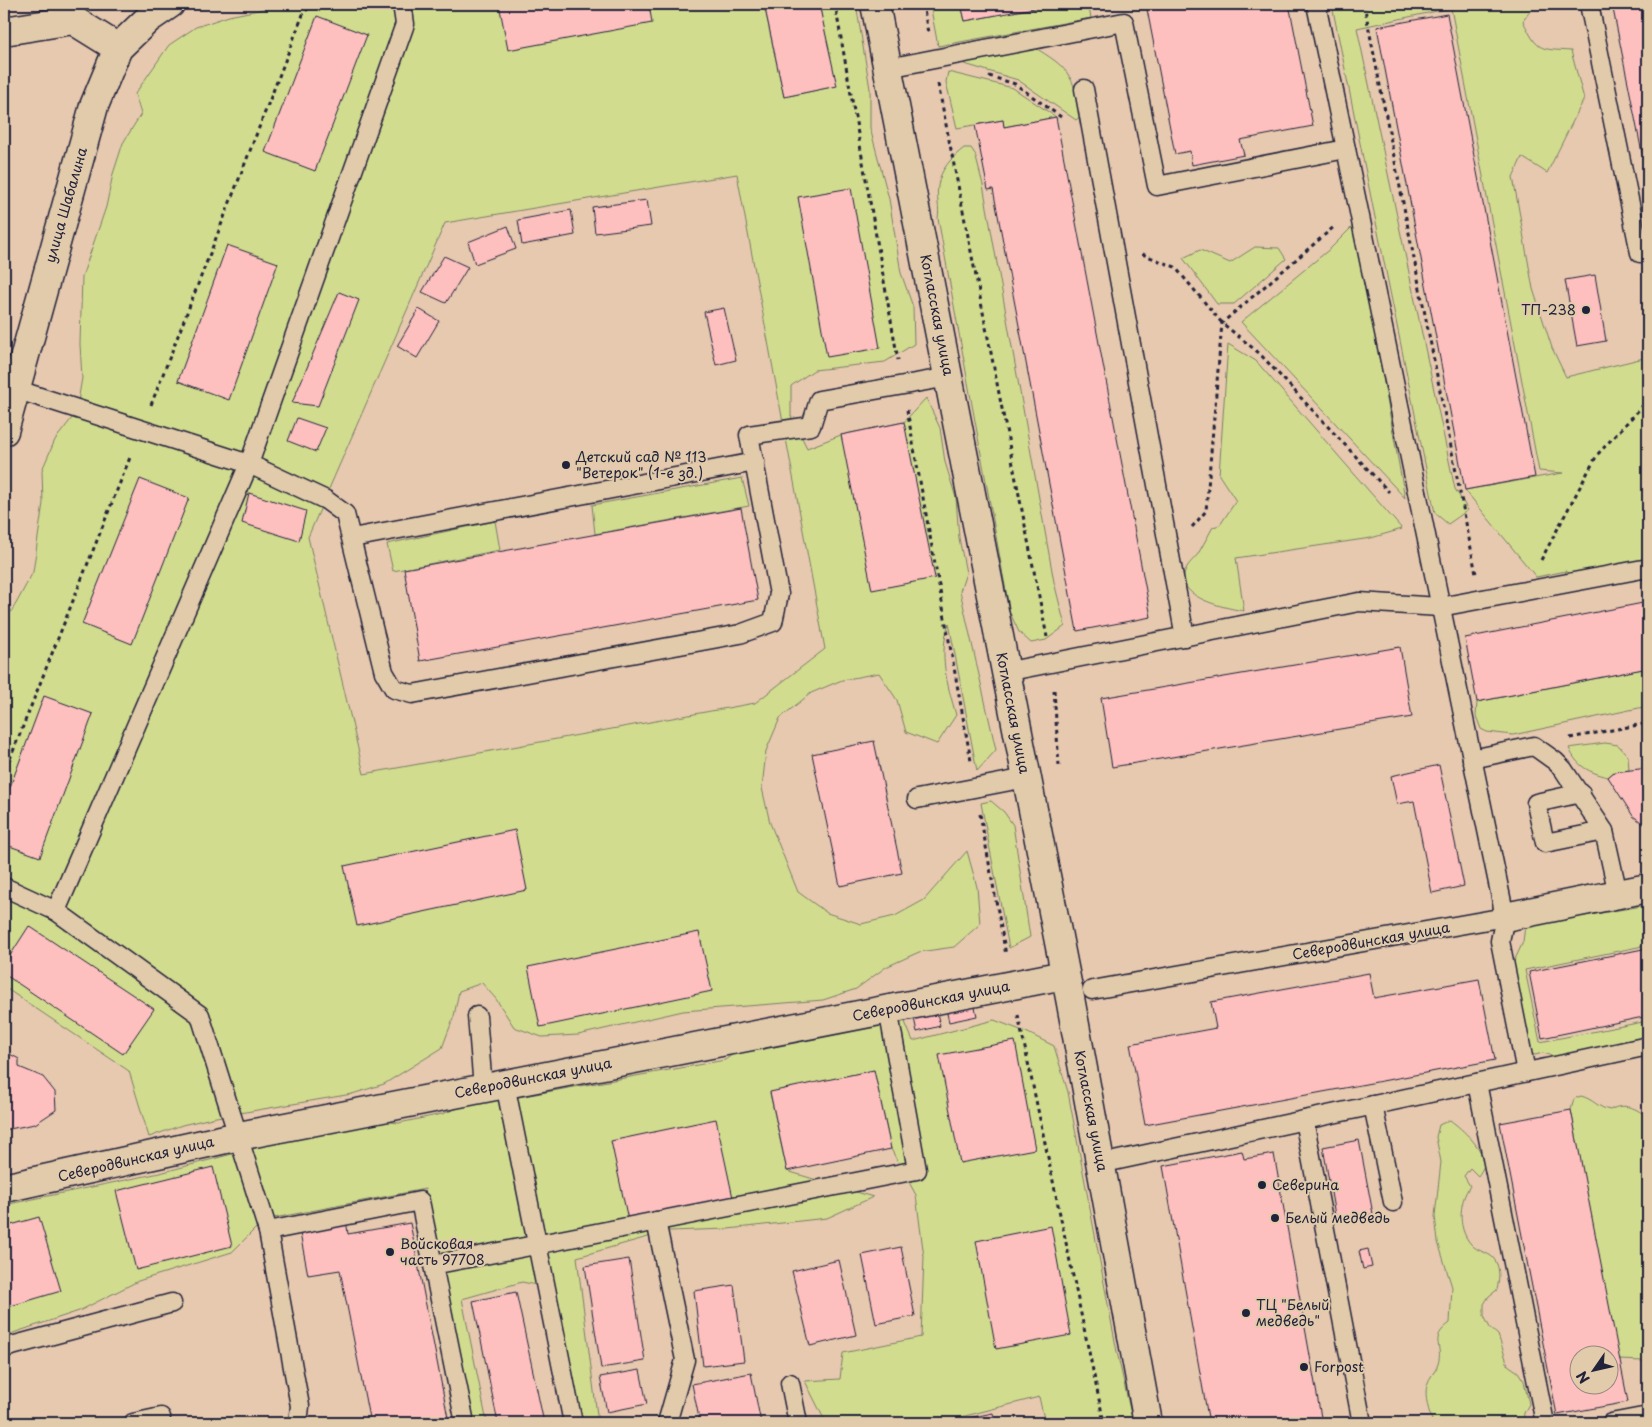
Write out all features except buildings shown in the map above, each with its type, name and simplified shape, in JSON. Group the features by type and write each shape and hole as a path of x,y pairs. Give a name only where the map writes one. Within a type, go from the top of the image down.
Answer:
{"street":[{"name":"улица Шабалина","path":"4,431 94,106 118,48 148,19 170,4"},
{"name":"Котласская улица","path":"875,4 949,376 1148,1423"},
{"path":"4,31 71,12 118,48"},
{"name":"Северодвинская улица","path":"1505,917 1648,888"},
{"name":"Северодвинская улица","path":"4,1188 239,1136 1064,975"}],"lane":[{"path":"56,911 249,464 404,24 402,4"},
{"path":"1316,4 1505,917 1500,941 1526,1072"},
{"path":"1589,4 1640,254"},
{"path":"888,68 1124,22 1156,186 1346,150"},
{"path":"1084,89 1185,637"},
{"path":"15,389 249,464 326,500 345,514 384,672 394,690 412,694 740,634 773,622 779,594 749,435 811,426 819,400 949,376"},
{"path":"352,538 755,462"},
{"path":"1005,672 1360,602 1440,607 1648,568"},
{"path":"1472,759 1534,746 1555,761 1580,793 1604,831 1618,894"},
{"path":"917,799 1026,778"},
{"path":"1580,793 1536,803 1545,843 1604,831"},
{"path":"4,887 56,911 200,1015 268,1231 300,1406 298,1423"},
{"name":"Северодвинская улица","path":"1092,990 1505,917"},
{"path":"434,1265 917,1170 888,1009"},
{"path":"477,1016 537,1244 573,1423"},
{"path":"1100,1164 1648,1046"},
{"path":"1477,1082 1545,1423"},
{"path":"1373,1105 1394,1202"},
{"path":"1304,1120 1362,1423"},
{"path":"268,1231 420,1201 465,1423"},
{"path":"656,1221 685,1360 667,1423"},
{"path":"4,1348 172,1303"},
{"path":"790,1383 798,1423"},
{"path":"1610,1423 1648,1416"},
{"path":"133,1423 161,1417"}],"path":[{"path":"4,774 142,429 304,12 314,4"},
{"path":"835,4 902,385 1012,985 1104,1423"},
{"path":"923,4 1052,662 1060,773"},
{"path":"1364,4 1481,599"},
{"path":"988,76 1015,84 1093,140"},
{"path":"1170,551 1206,511 1222,323 1358,207"},
{"path":"1112,243 1175,267 1222,323 1259,353 1392,495"},
{"path":"1525,591 1597,455 1648,400"},
{"path":"1534,746 1648,723"}],"green space":[{"path":"288,4 764,4 784,97 836,86 819,4 856,4 870,89 870,128 889,199 901,273 913,307 914,344 885,362 814,370 791,386 791,416 807,448 841,435 904,422 926,398 940,428 945,462 956,498 959,538 966,573 960,591 996,750 977,771 949,623 944,647 944,658 947,681 956,715 937,744 906,732 897,700 879,673 842,680 811,693 780,718 766,751 762,788 770,823 798,892 827,913 861,924 895,916 924,900 967,851 977,887 980,924 954,947 919,952 886,967 856,989 823,1000 683,1011 578,1035 542,1037 514,1027 496,999 482,983 459,991 454,1016 442,1048 384,1084 352,1094 216,1117 182,1125 149,1137 129,1071 4,987 4,623 33,572 43,503 42,470 55,440 76,413 82,378 80,344 82,277 106,207 113,174 123,143 141,114 135,94 169,45 196,27 229,16","holes":["737,174 825,649 755,703 364,774 308,537 445,223"]},
{"path":"930,4 961,4 965,21 1055,4 1088,4 1091,18 938,46"},
{"path":"1357,4 1535,4 1523,21 1532,38 1545,49 1571,51 1584,99 1547,173 1522,157 1513,177 1533,289 1552,348 1566,377 1648,357 1648,559 1564,577 1566,571 1536,577 1465,490 1563,473 1539,471 1451,8 1357,28 1455,489 1468,510 1448,524 1435,513 1333,10"},
{"path":"1032,46 1061,66 1072,81 1082,115 1076,120 1018,80 958,62"},
{"path":"948,72 1013,88 1056,117 1004,127 1003,120 957,128 946,82"},
{"path":"964,148 971,148 975,154 983,185 1054,582 1065,626 1046,640 1031,643 1019,632 1010,613 938,218 939,180 951,160"},
{"path":"1355,224 1405,498 1241,322 1331,248"},
{"path":"1255,247 1279,248 1286,259 1234,304 1217,304 1183,258 1200,250 1230,263"},
{"path":"1228,344 1256,361 1402,529 1371,538 1236,558 1244,611 1203,600 1187,587 1184,579 1187,567 1198,554 1213,527 1220,525 1236,501 1219,475"},
{"path":"742,478 749,506 595,534 592,505"},
{"path":"495,521 500,550 393,571 387,544"},
{"path":"1648,668 1648,706 1513,735 1487,732 1481,729 1476,716 1477,702"},
{"path":"1605,743 1618,745 1628,756 1629,770 1614,772 1608,777 1595,773 1584,768 1576,760 1569,748"},
{"path":"991,801 1004,812 1013,825 1030,937 1009,948 981,803"},
{"path":"1648,905 1648,945 1525,970 1540,1042 1648,1021 1648,1040 1556,1057 1543,1053 1535,1055 1526,1051 1512,966 1523,942 1525,926"},
{"path":"902,1015 913,1041 994,1020 1026,1032 1054,1046 1068,1092 1117,1352 1133,1423 1045,1423 1039,1397 938,1423 826,1423 805,1381 840,1379 843,1353 921,1337 924,1257 916,1195 891,1149 874,1070 770,1093 787,1171 873,1197 827,1218 728,1229 669,1231 577,1257 598,1423 578,1423 555,1289 522,1282 462,1299 487,1423 474,1423 425,1189 274,1218 256,1228 232,1252 138,1281 79,1311 13,1333 4,1340 4,1205 160,1173 365,1119 399,1123 442,1114 480,1100 513,1098 725,1060 755,1038"},
{"path":"1581,1096 1610,1110 1620,1106 1630,1107 1648,1118 1648,1372 1643,1361 1620,1360 1620,1344 1616,1344 1571,1110 1574,1099"},
{"path":"1450,1120 1472,1140 1481,1152 1483,1159 1484,1166 1478,1176 1470,1168 1464,1176 1470,1186 1463,1200 1462,1226 1468,1241 1476,1249 1492,1257 1498,1266 1497,1290 1489,1296 1484,1304 1484,1316 1490,1328 1498,1335 1508,1365 1518,1372 1524,1381 1529,1404 1524,1413 1523,1423 1433,1423 1429,1409 1426,1390 1428,1382 1438,1364 1438,1338 1443,1329 1450,1323 1452,1287 1438,1242 1435,1216 1441,1162 1436,1137 1439,1125"}],"place":[{"name":"ТП-238","path":"1586,310"},
{"name":"Детский сад № 113 \"Ветерок\" (1-е зд.)","path":"566,465"},
{"name":"Северина","path":"1262,1185"},
{"name":"Белый медведь","path":"1275,1218"},
{"name":"Войсковая часть 97708","path":"390,1252"},
{"name":"ТЦ \"Белый медведь\"","path":"1246,1313"},
{"name":"Forpost","path":"1304,1367"}]}
